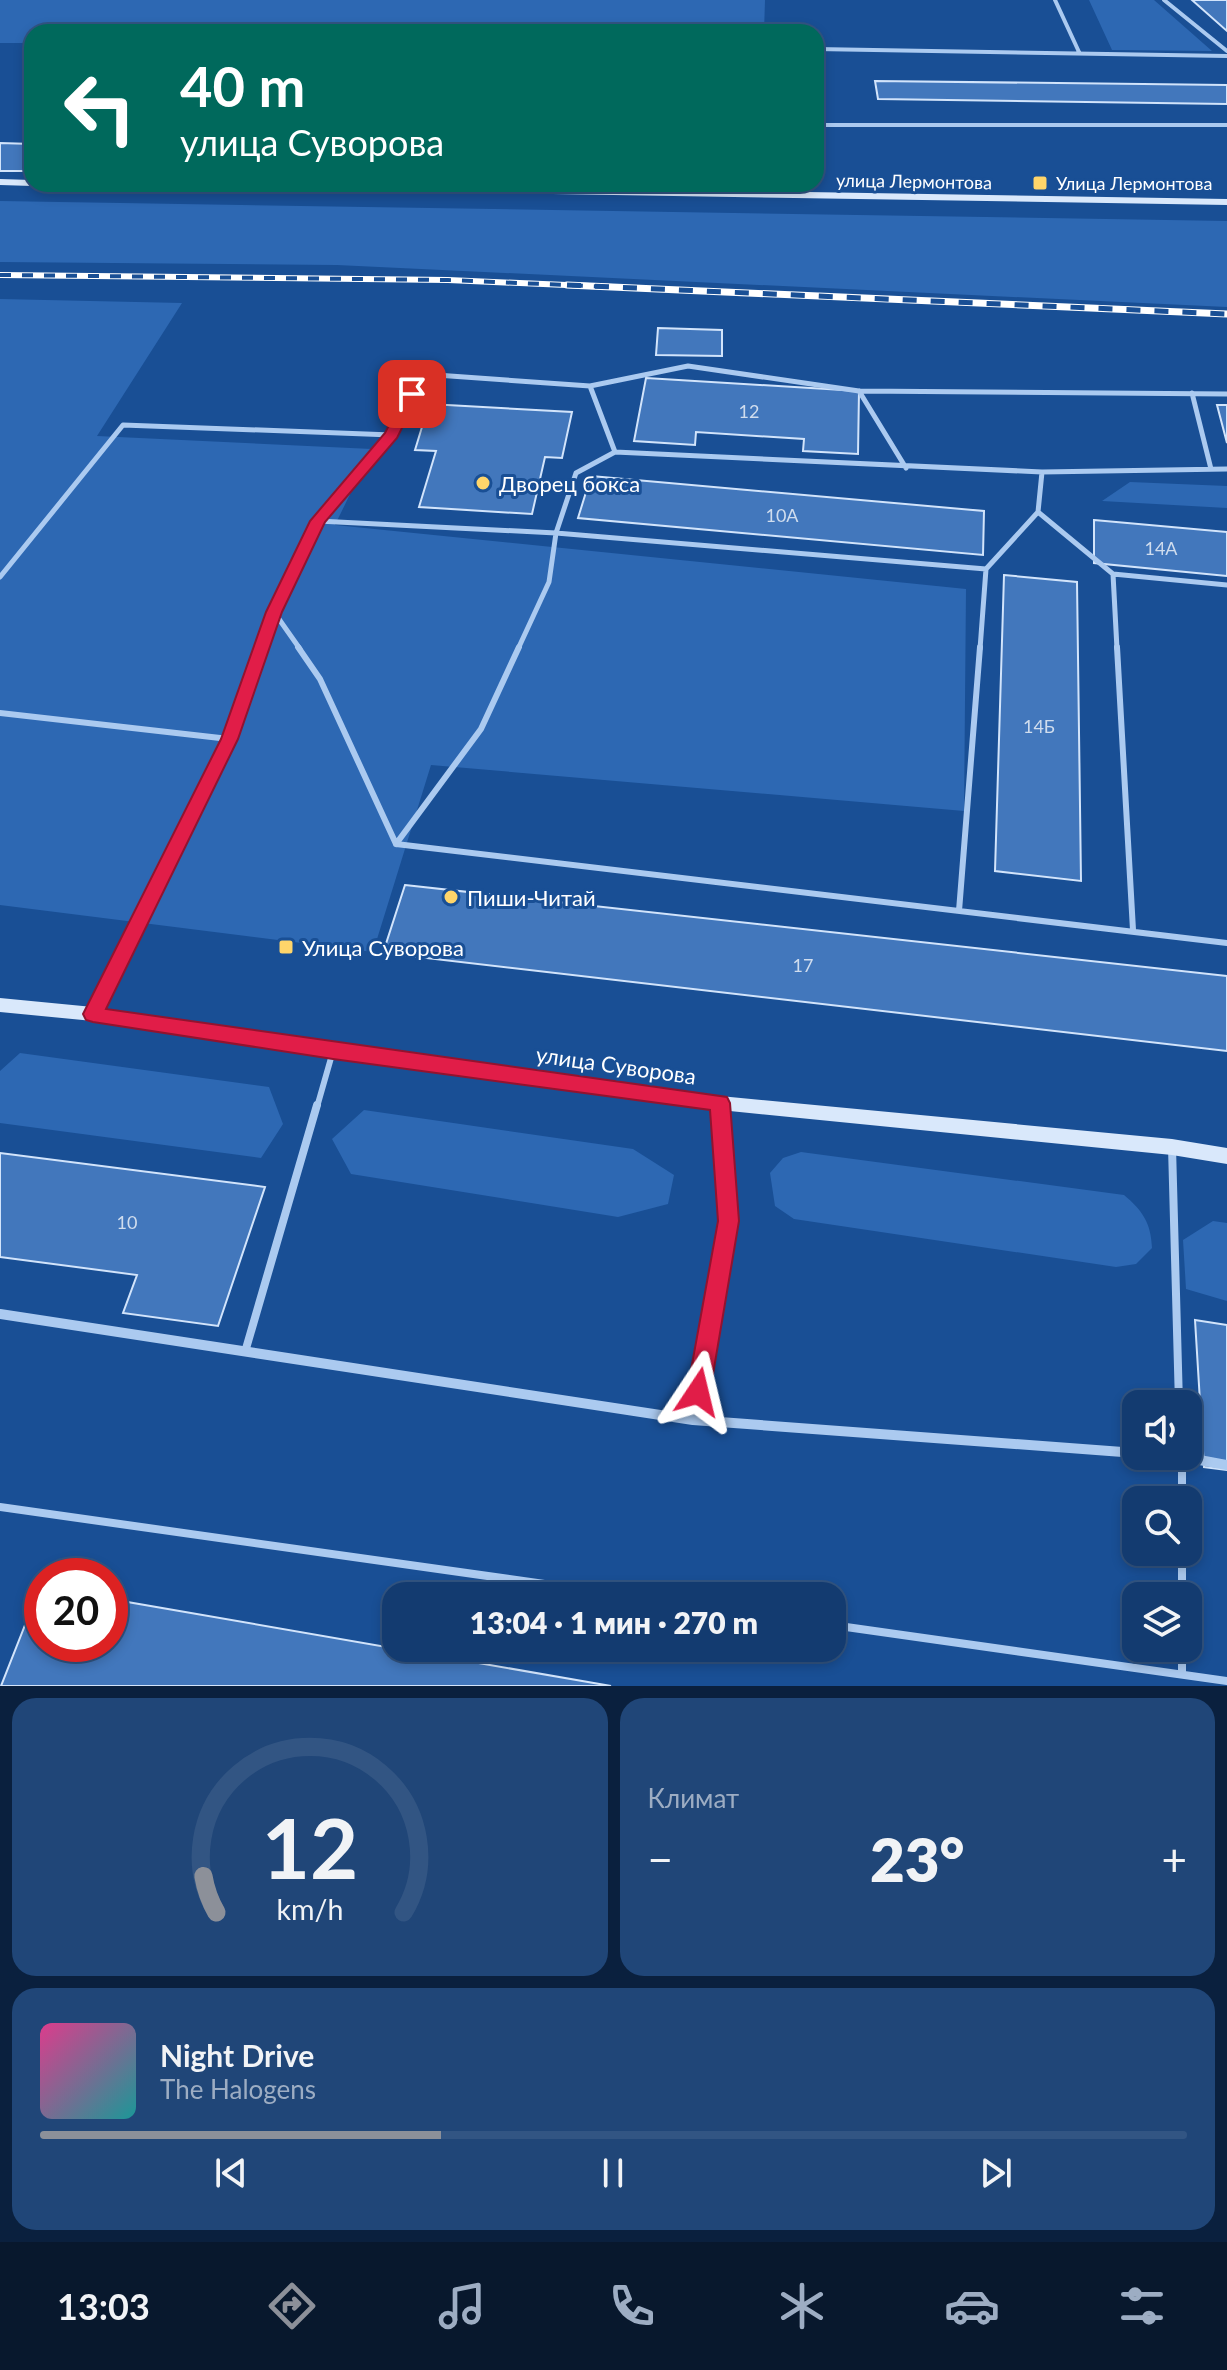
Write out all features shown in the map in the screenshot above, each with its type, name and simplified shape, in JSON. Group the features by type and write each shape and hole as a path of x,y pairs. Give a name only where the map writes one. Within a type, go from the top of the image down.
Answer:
{"main road":[{"path":"0,182 24,183"},
{"name":"улица Лермонтова","path":"743,192 1227,202"},
{"name":"улица Суворова","path":"0,1005 93,1014 333,1051 720,1103 1172,1147 1227,1156"}],"street":[{"path":"0,1314 693,1420 1122,1452"},
{"path":"1202,1460 1227,1465"}],"lane":[{"path":"1055,0 1079,52"},
{"path":"1164,0 1227,53"},
{"path":"824,49 1227,53"},
{"path":"824,125 1227,125"},
{"path":"93,1014 229,739 274,612 318,521 392,435 422,374 590,386 688,366 859,391 1227,394"},
{"path":"590,386 615,452"},
{"path":"859,391 906,468"},
{"path":"1192,393 1211,469"},
{"path":"0,577 123,425 392,435"},
{"path":"396,844 481,729 549,582 556,533 576,473 615,452 1042,472 1227,469"},
{"path":"959,911 986,569 1038,512 1042,472"},
{"path":"1038,512 1113,574 1227,585"},
{"path":"318,521 556,533 986,569"},
{"path":"1113,574 1133,930"},
{"path":"274,612 320,679 396,844"},
{"path":"0,713 229,739"},
{"path":"396,844 1227,943"},
{"path":"245,1352 333,1051"},
{"path":"693,1420 728,1221 720,1103"},
{"path":"1172,1147 1179,1390"},
{"path":"0,1507 530,1582"},
{"path":"846,1627 1227,1681"},
{"path":"1182,1662 1182,1674"}],"shaded area":[{"path":"0,0 765,0 764,24 24,24 24,43 0,43"},
{"path":"1089,0 1154,0 1212,51 1112,50"},
{"path":"0,201 1227,221 1227,307 337,265 0,262"},
{"path":"0,299 182,303 97,436 372,449 335,525 966,589 964,811 431,765 373,952 0,905"},
{"path":"1130,482 1227,486 1227,508 1102,501"},
{"path":"20,1053 269,1087 283,1124 261,1158 0,1123 0,1071"},
{"path":"364,1110 633,1149 674,1175 668,1204 618,1217 351,1174 332,1139"},
{"path":"801,1152 1124,1195 1145,1218 1152,1248 1136,1264 1116,1267 794,1219 775,1206 770,1173 783,1158"},
{"path":"1213,1221 1227,1223 1227,1301 1186,1289 1183,1240"}],"building":[{"path":"1192,0 1227,0 1227,31"},
{"path":"875,81 1227,85 1227,104 878,99"},
{"path":"0,143 24,144 24,171 0,171"},
{"path":"658,328 722,330 722,356 656,355"},
{"path":"646,378 859,391 858,454 803,451 804,439 696,432 695,445 634,441"},
{"name":"Дворец бокса","path":"429,404 572,412 562,458 545,457 532,514 419,507 436,451 415,450"},
{"path":"1217,405 1227,405 1227,443"},
{"path":"591,476 984,511 983,555 578,518"},
{"path":"1094,520 1227,532 1227,576 1094,563"},
{"path":"1004,575 1077,582 1081,881 995,871"},
{"path":"405,885 1227,976 1227,1051 383,953"},
{"path":"0,1153 265,1187 218,1326 123,1313 137,1275 0,1257"},
{"path":"1195,1320 1227,1325 1227,1470 1204,1467 1202,1390 1199,1390"},
{"path":"128,1602 382,1646 382,1662 473,1662 611,1686 1,1686 24,1628 24,1662 128,1662"}],"railway":[{"path":"0,275 448,280 599,286"},
{"path":"567,285 599,286"},
{"path":"599,286 613,287"},
{"path":"599,286 1227,314"}],"place":[{"name":"Улица Лермонтова","path":"1040,183"},
{"name":"Дворец бокса","path":"483,483"},
{"name":"Пиши-Читай","path":"451,897"},
{"name":"Улица Суворова","path":"286,947"}],"route":[{"path":"412,394 392,435 318,521 274,612 229,739 93,1014 333,1051 720,1103 728,1221 698,1392"}]}
